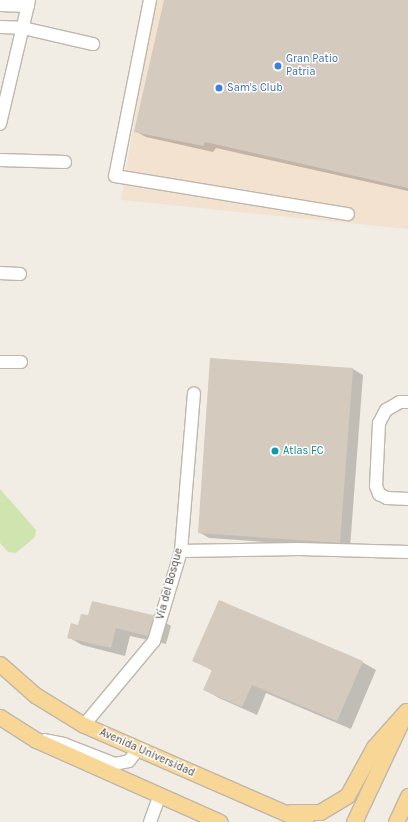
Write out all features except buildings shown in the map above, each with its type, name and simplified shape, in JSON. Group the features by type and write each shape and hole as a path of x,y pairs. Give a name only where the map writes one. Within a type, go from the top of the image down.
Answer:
{"main road":[{"name":"Avenida Universidad","path":"0,664 34,695 84,725 306,822"},
{"path":"274,808 312,813 328,809 342,801 352,790 377,743 407,709"},
{"path":"354,822 407,709"},
{"path":"0,717 36,740 220,822"},
{"path":"397,822 408,796"}],"street":[{"path":"150,0 115,176 348,214"},
{"path":"0,5 29,3 0,124"},
{"path":"0,27 23,28 93,44"},
{"path":"0,160 65,162"},
{"path":"0,273 20,274"},
{"path":"0,362 21,362"},
{"name":"Vía del Bosque","path":"84,725 154,641 181,551 194,394"},
{"path":"408,402 400,402 386,410 379,423 376,486 379,494 387,498 408,499"},
{"path":"181,551 299,549 408,552"},
{"path":"36,740 64,744 115,764 128,761 138,749"},
{"path":"150,822 160,795"}],"shaded area":[{"name":"Gran Patio Patria","path":"155,0 408,0 408,229 121,200"}],"green space":[{"path":"0,489 36,530 35,537 16,553 8,552 0,543"}],"place":[{"name":"Gran Patio Patria","path":"278,66"},
{"name":"Sam's Club","path":"219,88"},
{"name":"Atlas FC","path":"275,451"}]}
